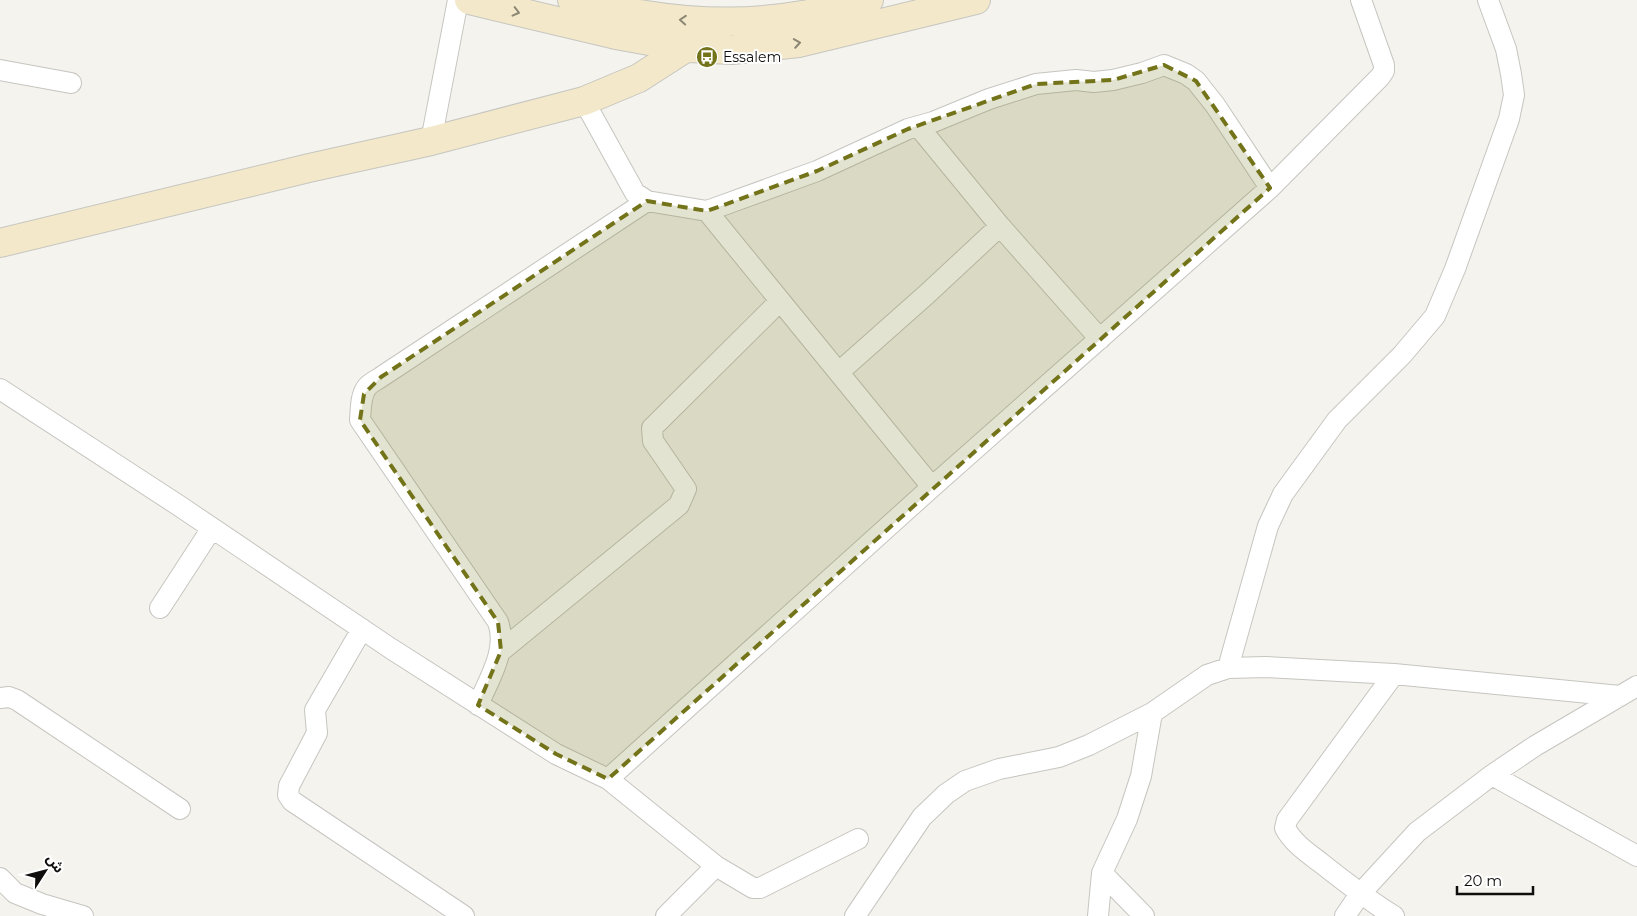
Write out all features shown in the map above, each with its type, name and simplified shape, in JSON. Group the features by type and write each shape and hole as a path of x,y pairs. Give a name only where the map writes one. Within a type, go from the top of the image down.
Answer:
{"main road":[{"path":"469,0 616,35 688,48 732,50 799,43 976,0"},
{"path":"572,0 678,21 726,22 802,16 869,0"},
{"path":"0,243 309,168 431,141 584,100 639,78 726,22"}],"street":[{"path":"431,141 458,0"},
{"path":"608,779 932,487 1270,188 1380,78 1384,71 1384,65 1361,0"},
{"path":"1228,668 1268,526 1283,494 1337,420 1402,355 1434,316 1455,269 1510,119 1514,95 1506,49 1488,0"},
{"path":"584,100 635,193 648,201 708,211 817,171 908,129 933,122 989,99 1036,84 1076,80 1094,82 1113,80 1142,74 1164,66 1186,74 1196,81 1215,105 1270,188"},
{"path":"0,70 71,82"},
{"path":"918,126 1000,226 1100,339"},
{"path":"478,704 501,651 501,630 498,622 360,420 364,394 367,387 381,377 648,201"},
{"path":"708,211 932,487"},
{"path":"839,372 1000,226"},
{"path":"501,651 679,505 686,490 653,440 652,428 780,300"},
{"path":"0,389 478,704 556,754 608,779 716,866 754,888 760,888 858,839"},
{"path":"160,608 212,528"},
{"path":"362,629 315,710 317,733 289,786 288,795 292,801 464,916"},
{"path":"855,916 922,817 946,794 965,781 999,769 1059,757 1089,745 1152,713 1207,675 1228,668 1266,667 1394,674 1629,691"},
{"path":"1394,674 1287,820 1285,828 1290,838 1360,894 1394,916"},
{"path":"1345,916 1360,894 1417,832 1492,775 1536,746 1629,691"},
{"path":"0,698 9,697 17,700 180,809"},
{"path":"1098,916 1102,873 1127,819 1142,776 1152,713"},
{"path":"1492,775 1637,856"},
{"path":"666,916 716,866"},
{"path":"1102,873 1144,916"},
{"path":"0,878 14,893 42,904 83,916"}],"highlighted area":[{"path":"1164,65 1196,81 1270,188 608,779 556,754 478,705 501,651 498,622 360,420 364,394 381,377 647,201 707,211 817,171 908,129 1036,84 1113,80"}],"place":[{"name":"Essalem","path":"707,57"}]}
